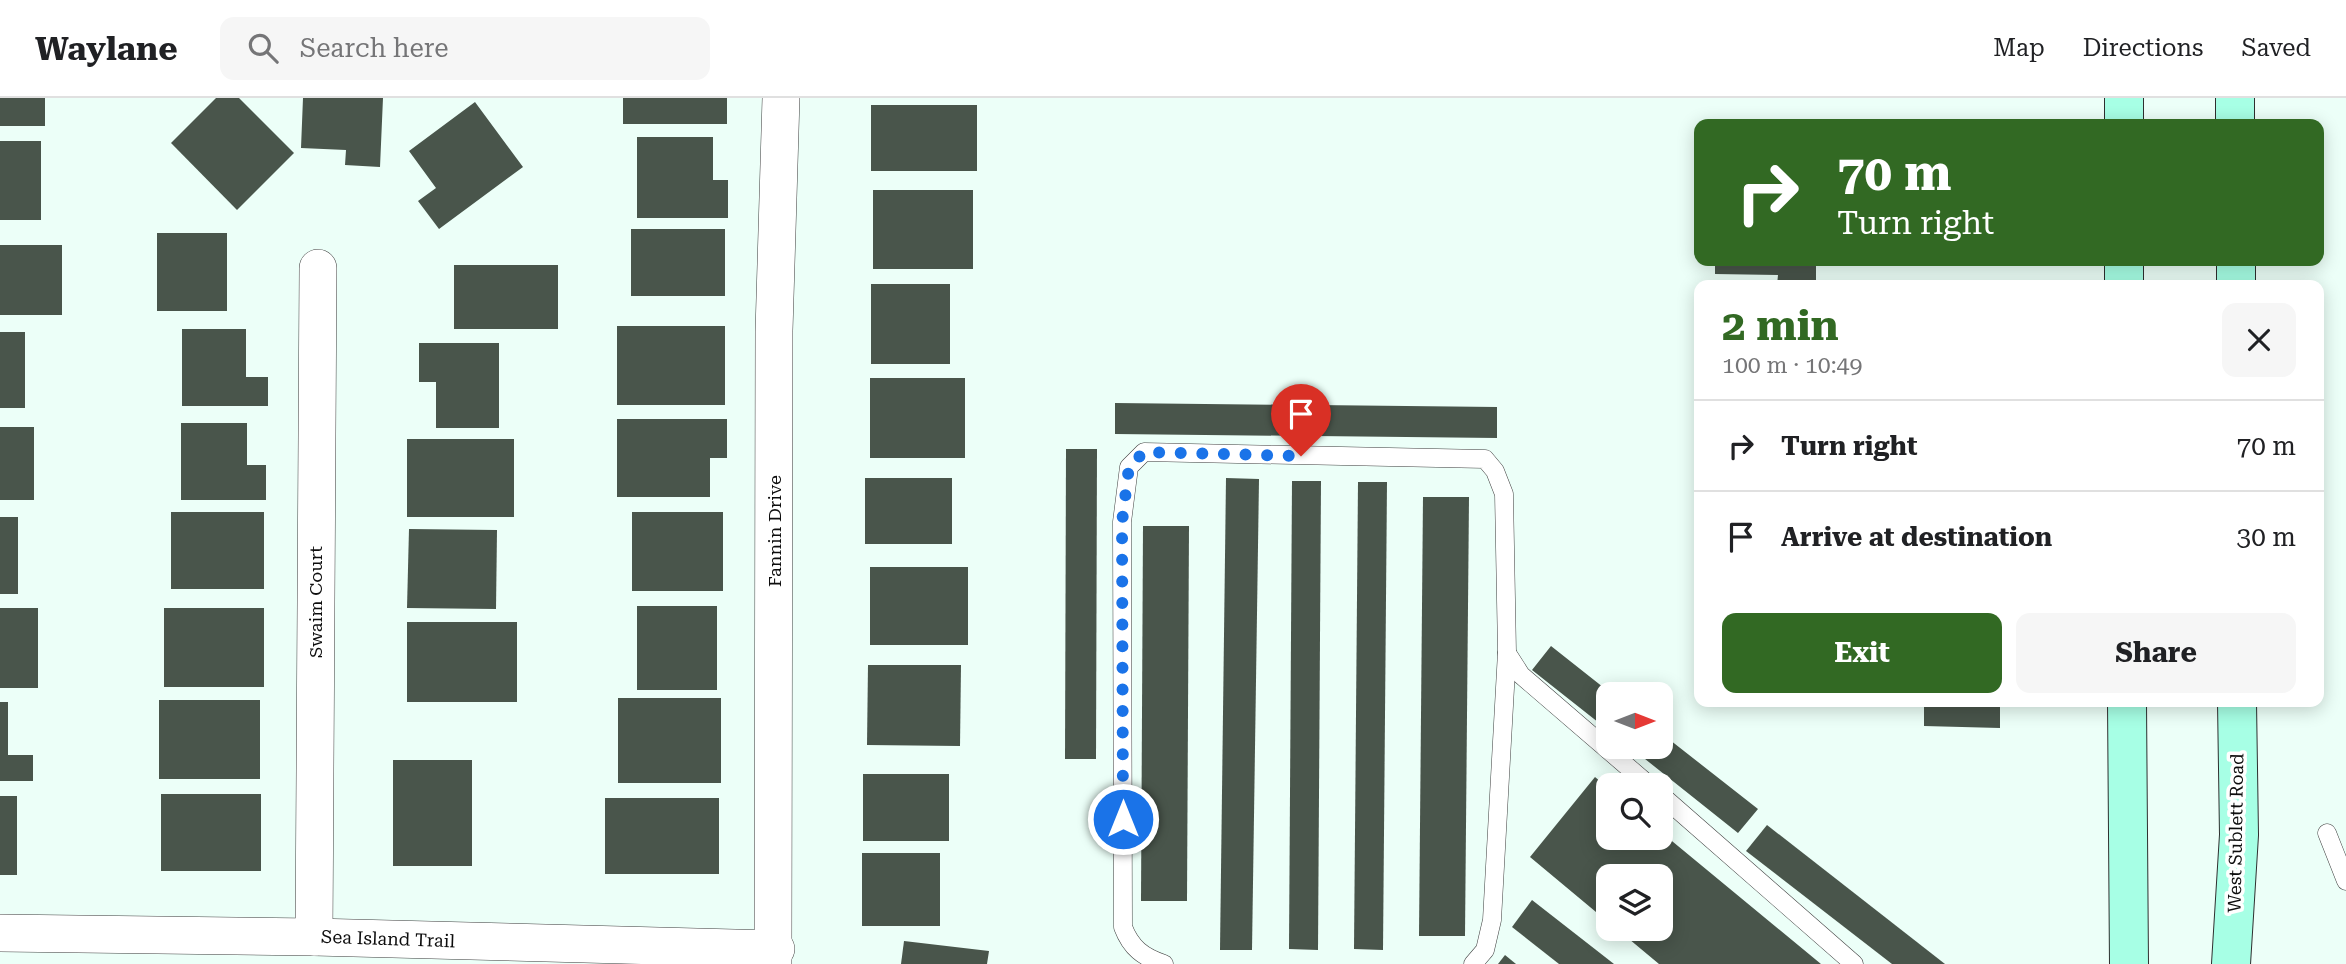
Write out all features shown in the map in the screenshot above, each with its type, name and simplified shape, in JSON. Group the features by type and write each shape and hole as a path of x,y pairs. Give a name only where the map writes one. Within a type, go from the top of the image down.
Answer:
{"main road":[{"path":"2124,98 2124,119"},
{"path":"2235,98 2235,119"},
{"path":"2127,707 2129,964"},
{"name":"West Sublett Road","path":"2231,964 2239,835 2237,707"}],"street":[{"name":"Fannin Drive","path":"775,957 774,331 781,98"},
{"name":"Swaim Court","path":"314,937 318,268"},
{"name":"Sea Island Trail","path":"0,933 314,937 775,957"}],"lane":[{"path":"1164,964 1150,960 1130,945 1123,928 1122,522 1129,467 1144,452 1485,459 1494,471 1504,494 1507,652 1492,920 1485,950 1473,964"},
{"path":"1507,652 1521,675 1635,773"},
{"path":"1673,806 1854,964"},
{"path":"2326,833 2346,881"}],"building":[{"path":"0,98 45,98 45,126 0,126"},
{"path":"216,98 239,98 294,153 237,210 171,143"},
{"path":"303,98 383,98 380,167 345,165 346,150 301,148"},
{"path":"623,98 727,98 727,124 623,124"},
{"path":"475,102 523,167 439,229 418,201 436,188 409,151"},
{"path":"871,105 977,105 977,171 871,171"},
{"path":"637,137 713,137 713,180 728,180 728,218 637,218"},
{"path":"0,141 41,141 41,220 0,220"},
{"path":"873,190 973,190 973,269 873,269"},
{"path":"631,229 725,229 725,296 631,296"},
{"path":"157,233 227,233 227,311 157,311"},
{"path":"0,245 62,245 62,315 0,315"},
{"path":"454,265 558,265 558,329 454,329"},
{"path":"1715,266 1816,266 1816,280 1778,280 1778,275 1715,274"},
{"path":"871,284 950,284 950,364 871,364"},
{"path":"617,326 725,326 725,405 617,405"},
{"path":"182,329 246,329 246,377 268,377 268,406 182,406"},
{"path":"0,332 25,332 25,408 0,408"},
{"path":"419,343 499,343 499,428 436,428 436,382 419,382"},
{"path":"870,378 965,378 965,458 870,458"},
{"path":"1115,403 1497,407 1497,438 1115,434"},
{"path":"617,419 727,419 727,458 710,458 710,497 617,497"},
{"path":"181,423 247,423 247,465 266,465 266,500 181,500"},
{"path":"0,427 34,427 34,500 0,500"},
{"path":"407,439 514,439 514,517 407,517"},
{"path":"1066,449 1097,449 1096,759 1065,759"},
{"path":"865,478 952,478 952,544 865,544"},
{"path":"1226,478 1259,479 1252,950 1220,950"},
{"path":"1292,481 1321,481 1318,950 1289,949"},
{"path":"1358,482 1387,482 1383,950 1354,949"},
{"path":"1423,497 1469,497 1465,936 1419,936"},
{"path":"171,512 264,512 264,589 171,589"},
{"path":"632,512 723,512 723,591 632,591"},
{"path":"0,517 18,517 18,594 0,594"},
{"path":"1143,526 1189,526 1187,901 1141,901"},
{"path":"409,529 497,530 496,609 407,608"},
{"path":"870,567 968,567 968,645 870,645"},
{"path":"637,606 717,606 717,690 637,690"},
{"path":"0,608 38,608 38,688 0,688"},
{"path":"164,608 264,608 264,687 164,687"},
{"path":"407,622 517,622 517,702 407,702"},
{"path":"1551,646 1597,682 1596,721 1532,670"},
{"path":"868,665 961,665 960,746 867,745"},
{"path":"618,698 721,698 721,783 618,783"},
{"path":"159,700 260,700 260,779 159,779"},
{"path":"0,702 8,702 8,755 33,755 33,781 0,781"},
{"path":"1924,707 2000,707 2000,728 1924,726"},
{"path":"1673,742 1758,809 1738,833 1673,781 1673,773 1663,773 1646,760 1673,760"},
{"path":"393,760 472,760 472,866 393,866"},
{"path":"863,774 949,774 949,841 863,841"},
{"path":"1595,777 1596,850 1673,850 1673,842 1821,964 1659,964 1631,941 1673,941 1673,864 1596,864 1596,912 1530,857"},
{"path":"161,794 261,794 261,871 161,871"},
{"path":"0,796 17,796 17,875 0,875"},
{"path":"605,798 719,798 719,874 605,874"},
{"path":"1767,825 1945,964 1892,964 1746,851"},
{"path":"862,853 940,853 940,926 862,926"},
{"path":"1532,900 1614,964 1559,964 1512,927"},
{"path":"904,941 989,951 987,964 901,964"},
{"path":"1505,955 1516,964 1498,964"}],"route":[{"path":"1123,819 1122,522 1129,467 1144,452 1301,456"}]}
